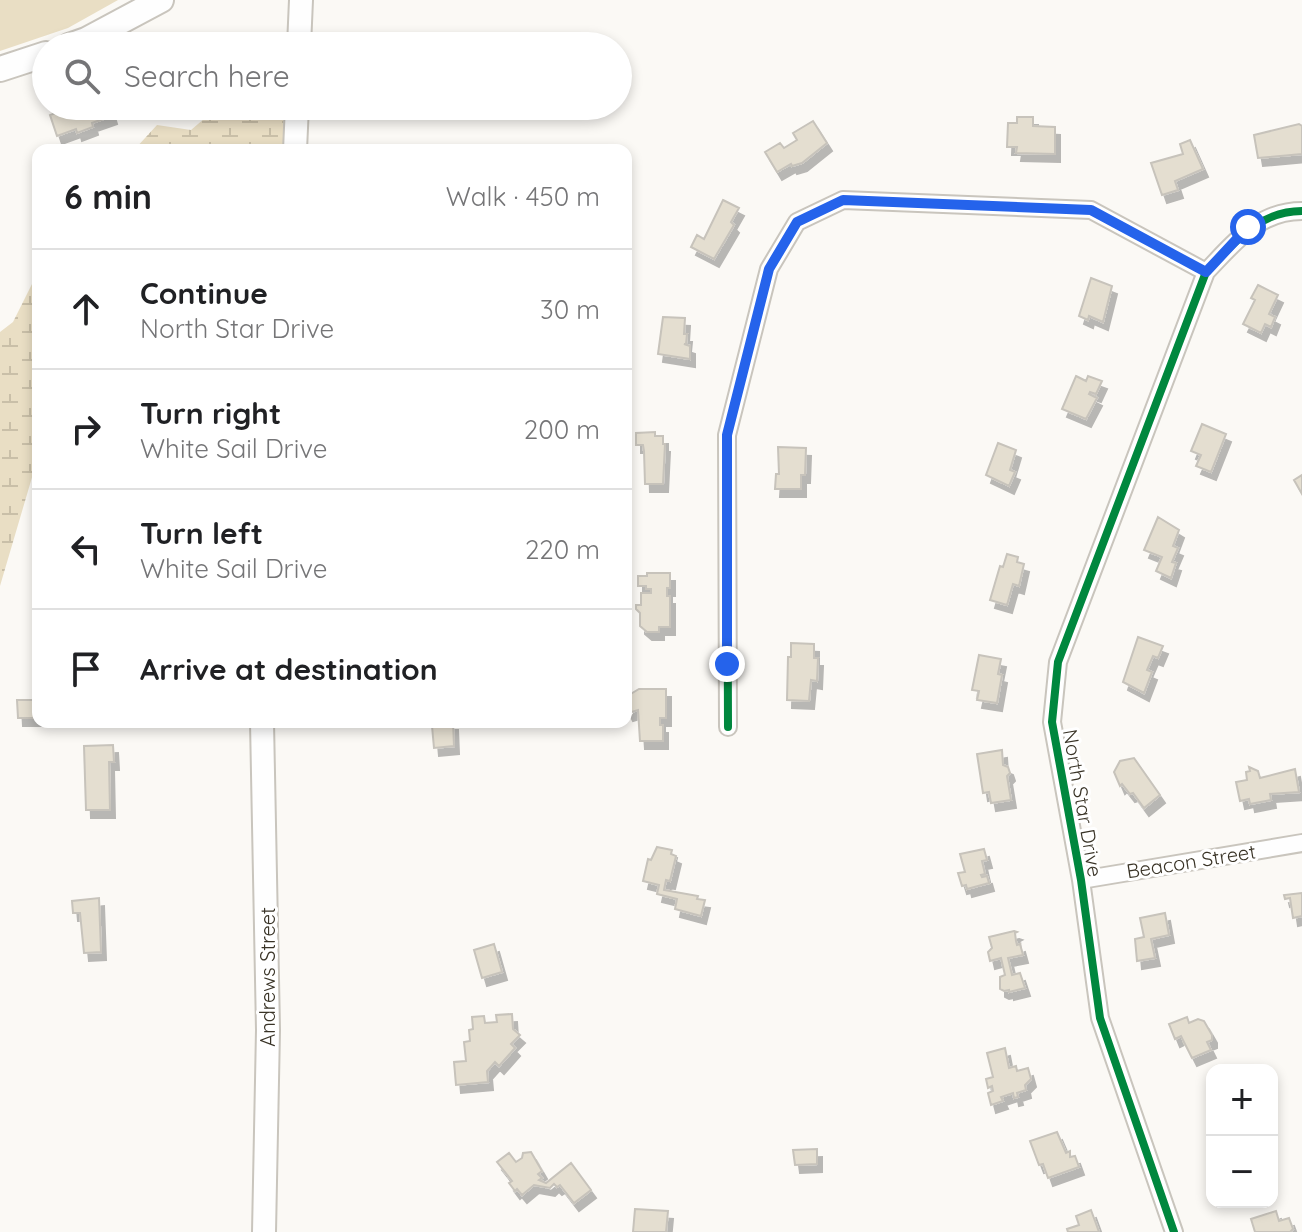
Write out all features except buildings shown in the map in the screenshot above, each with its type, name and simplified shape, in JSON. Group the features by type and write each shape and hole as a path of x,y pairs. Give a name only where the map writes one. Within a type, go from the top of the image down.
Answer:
{"main road":[{"path":"101,32 161,0"},
{"path":"0,69 32,59"}],"street":[{"path":"300,32 301,0"},
{"path":"295,144 296,120"},
{"path":"728,727 727,435 769,269 797,222 843,200 1091,210 1206,272"},
{"name":"North Star Drive","path":"1174,1232 1100,1018 1081,880 1052,722 1058,662 1206,272 1248,227 1287,211 1302,211"},
{"name":"Andrews Street","path":"262,728 268,1030 264,1232"},
{"name":"Beacon Street","path":"1081,880 1302,843"}],"green space":[{"path":"0,0 118,0 68,28 56,32 32,32 32,40 0,51"},
{"path":"203,120 284,120 283,144 140,144 157,125 191,130"},
{"path":"32,284 32,477 0,586 0,332 13,322"}],"cycle path":[{"path":"728,727 727,435 769,269 797,222 843,200 1091,210 1206,272"},
{"path":"1174,1232 1100,1018 1081,880 1052,722 1058,662 1206,272 1237,240 1260,223 1272,216 1302,211"}],"route":[{"path":"727,664 727,435 769,269 797,222 843,200 1091,210 1206,272 1248,227"}]}
